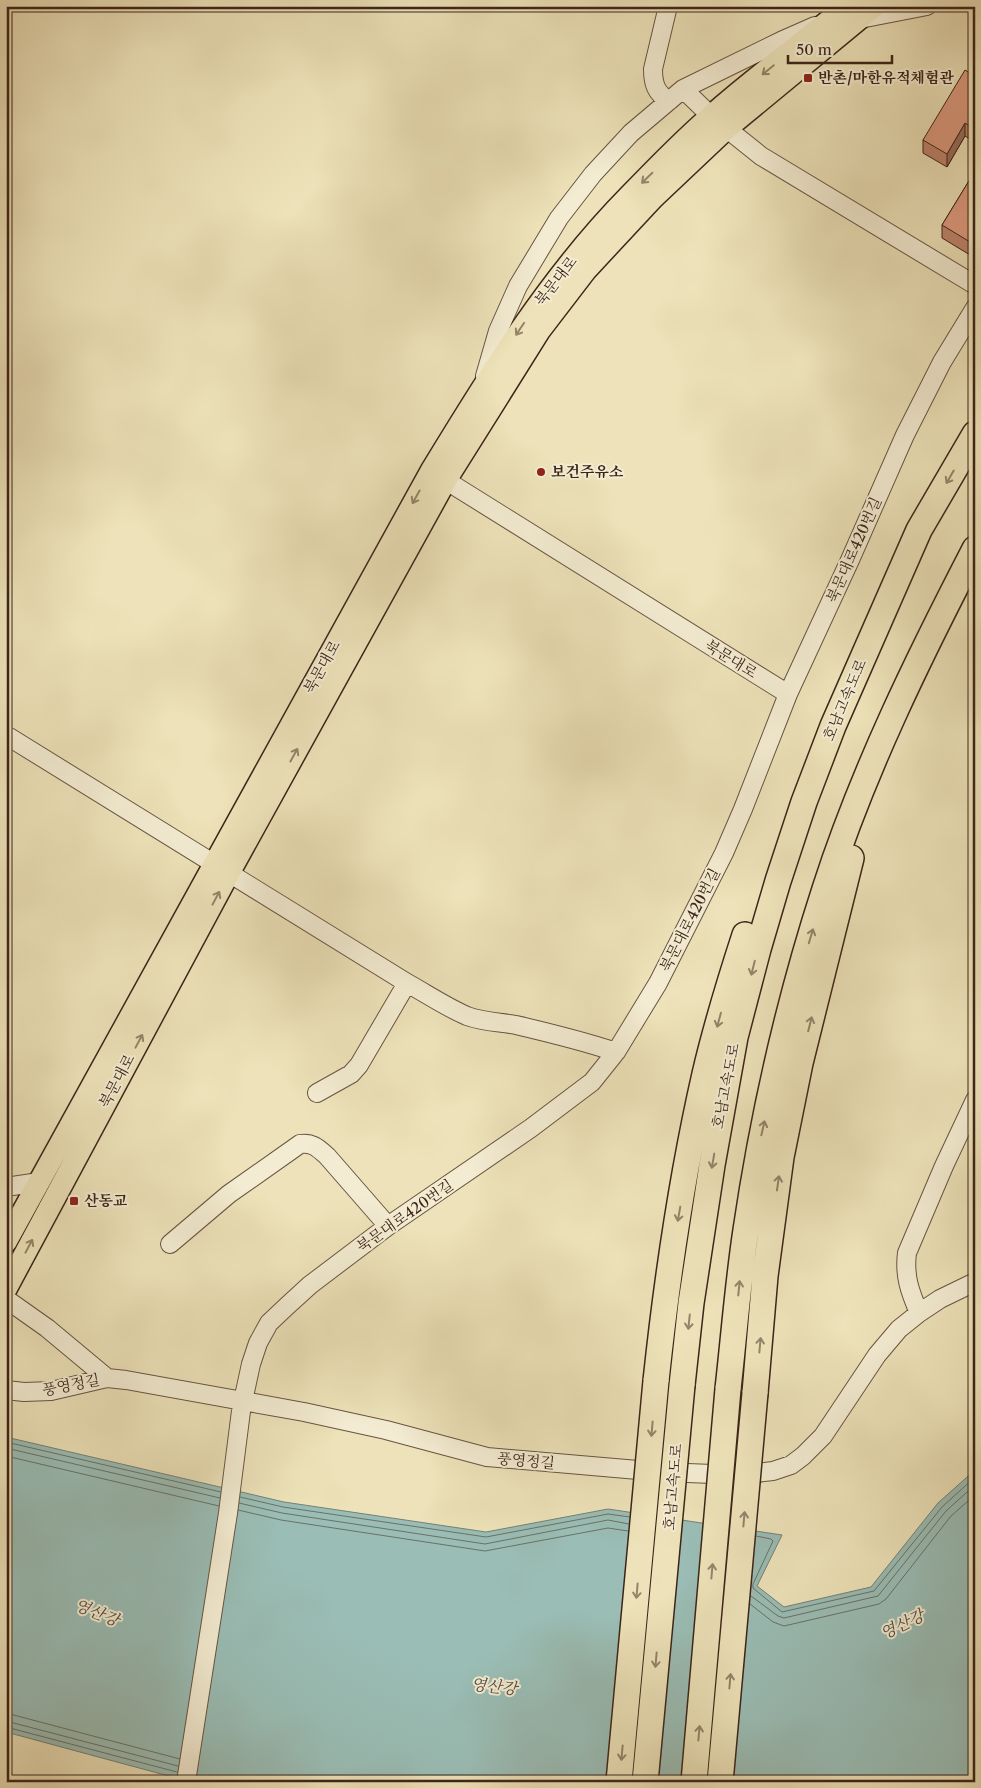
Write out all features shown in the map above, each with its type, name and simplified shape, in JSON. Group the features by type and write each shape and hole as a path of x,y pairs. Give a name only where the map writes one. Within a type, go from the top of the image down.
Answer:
{"highway":[{"name":"호남고속도로","path":"645,1782 691,1303 712,1165 736,1037 758,949 804,802 833,726 919,530 975,434"},
{"path":"619,1782 656,1381 667,1284 687,1162 705,1074 726,994 777,840 824,712 862,629 919,530"},
{"path":"694,1782 728,1389 745,1232 760,1145 788,1018 825,889 869,770 905,689 975,549"},
{"path":"720,1782 766,1276 781,1157 800,1063 850,862 865,814 880,777 975,578"}],"main road":[{"name":"북문대로","path":"6,1242 221,869 438,476 482,386 533,310 580,250 629,195 854,12"},
{"name":"북문대로","path":"438,476 540,330 586,270 653,198 719,122"},
{"name":"북문대로","path":"6,1289 221,869"}],"street":[{"path":"668,6 653,69 653,77 657,92 669,101"},
{"name":"북문대로","path":"854,12 927,6"},
{"path":"482,386 498,331 518,286 559,218 593,174 631,132 683,89 780,41 854,12"},
{"path":"683,89 719,122 761,156 975,286"},
{"name":"북문대로420번길","path":"186,1782 228,1513 238,1429 251,1364 258,1343 269,1323 310,1285 388,1226 531,1128 592,1082 616,1052 658,983 724,852 788,694 923,398 942,362 975,308"},
{"name":"북문대로","path":"438,476 788,694"},
{"path":"8,739 407,983 468,1016 583,1041 616,1052"},
{"path":"317,1093 351,1074 359,1065 407,983"},
{"path":"919,1312 907,1278 907,1253 944,1166 975,1100"},
{"path":"170,1244 229,1194 304,1143 316,1146 388,1226"},
{"path":"6,1187 39,1182"},
{"name":"풍영정길","path":"6,1390 24,1392 52,1391 107,1378 242,1406 386,1430 487,1457 661,1472 739,1475 774,1471 791,1465 803,1456 823,1436 878,1355 899,1329 919,1312 940,1299 975,1282"},
{"path":"6,1299 47,1328 107,1378"}],"water":[{"name":"영산강","path":"6,1437 284,1502 486,1532 608,1509 782,1535 757,1586 784,1607 871,1587 938,1503 975,1470 975,1782 199,1782 165,1775 6,1732"}],"building":[{"path":"965,70 975,76 975,129 965,123 947,154 923,140"},
{"path":"975,171 975,245 942,225"}],"place":[{"name":"반촌/마한유적체험관","path":"808,78"},
{"name":"보건주유소","path":"541,472"},
{"name":"산동교","path":"74,1201"}]}
